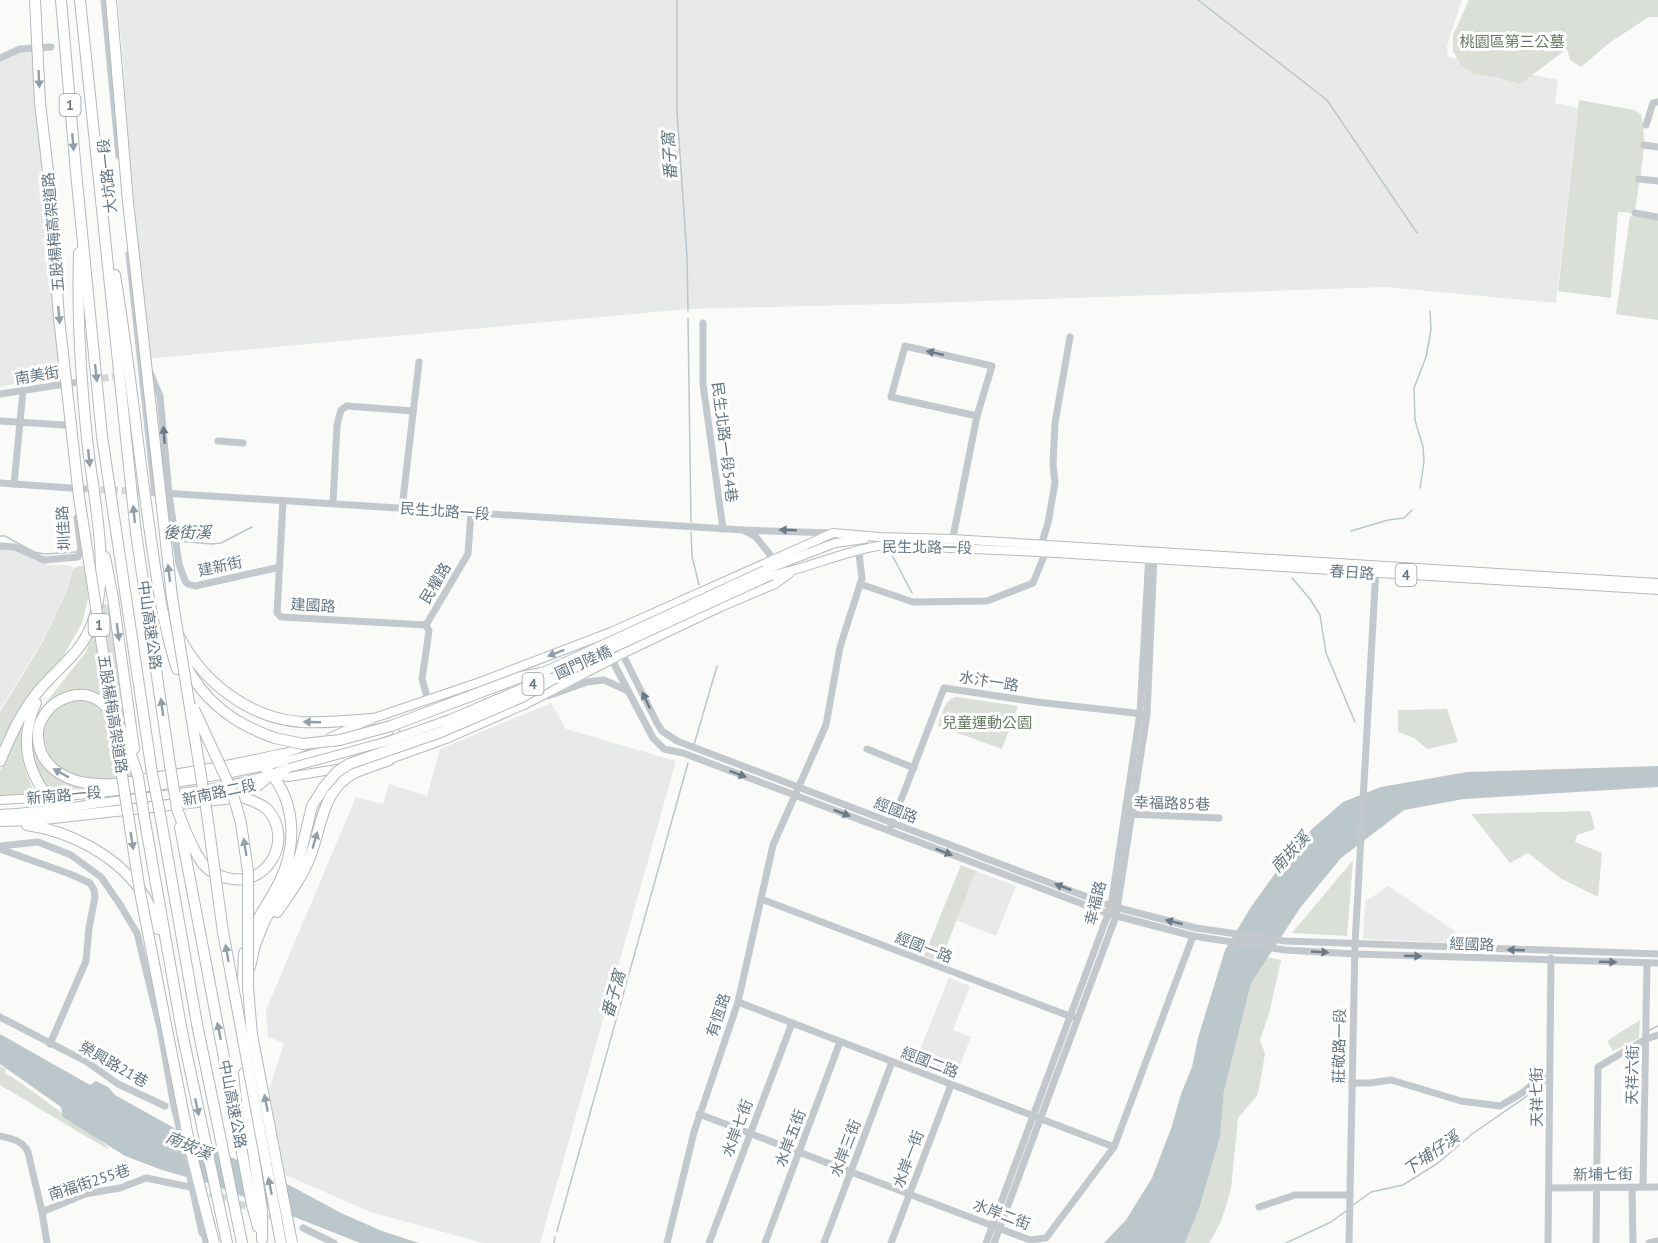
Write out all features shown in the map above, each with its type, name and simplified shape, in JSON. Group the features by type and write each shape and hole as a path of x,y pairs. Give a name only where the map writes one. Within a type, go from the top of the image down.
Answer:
{"highway":[{"name":"五股楊梅高架道路","path":"35,0 40,103 49,180 59,318 79,497 140,892 191,1152 214,1243"},
{"name":"中山高速公路","path":"61,0 102,436 152,773 162,804 196,1024 242,1243"},
{"name":"中山高速公路","path":"80,0 136,533 177,809 242,1150 257,1208"},
{"path":"111,0 128,202 172,597 206,807 223,932 281,1243"},
{"path":"98,171 127,344 140,459 165,626 185,690 229,783 241,823 248,872 248,988 252,1035 292,1243"},
{"path":"0,761 29,704 80,649 96,614 101,563 87,437 78,287 80,211"},
{"path":"98,534 113,598 144,816 169,967 213,1192 227,1243"},
{"path":"158,588 178,634 194,661 211,681 242,704 278,718 299,722 331,723 371,719"},
{"path":"158,588 183,660 192,678 204,694 236,721 275,738 303,744 340,740 391,726 521,677 541,673"},
{"path":"242,1017 255,945 300,856 312,806 337,772 349,765 441,732 522,697 579,664"},
{"path":"50,680 33,710 27,735 27,752 30,768 39,787 58,810"},
{"path":"138,776 115,716 100,702 87,696 78,696 59,701 49,708 38,729 40,751 48,765 56,771 85,783 99,785 119,783 286,761"},
{"path":"255,945 303,873 333,791 353,774 389,760"},
{"path":"262,1241 243,1064 242,975 246,944 256,921 280,881 287,864 292,836 290,810 282,789 272,774 263,766"},
{"path":"0,819 35,820 242,797 267,809 273,820 278,844 274,857 265,870 244,880 219,876 204,864 177,809"},
{"path":"0,819 62,833 107,858 141,891 154,918 169,967"},
{"path":"213,1192 210,1216 214,1243"}],"main road":[{"name":"4","path":"263,766 286,761 371,719 480,682 611,633 775,562 833,533 858,541"},
{"path":"833,533 837,555"},
{"name":"民生北路一段","path":"793,572 837,555 858,541 879,537 1044,548"},
{"name":"民生北路一段","path":"858,541 884,545 951,543"},
{"name":"4","path":"768,573 775,562 835,543 858,541"},
{"name":"春日路","path":"1044,548 1658,590"},
{"name":"春日路","path":"1375,570 1658,583"},
{"name":"4","path":"768,573 793,572"},
{"name":"4","path":"272,774 288,777 389,760 446,739 526,704 624,653 775,584 793,572"},
{"name":"國門陸橋","path":"286,761 388,741 450,719 579,664 768,573"},
{"name":"國門陸橋","path":"286,761 329,751 448,712 768,573"},
{"name":"4","path":"272,774 286,761"},
{"name":"新南路二段","path":"164,784 263,766"},
{"name":"新南路二段","path":"162,804 272,774"},
{"name":"新南路二段","path":"162,804 259,786 272,774"},
{"name":"新南路一段","path":"0,800 48,798 164,784"},
{"name":"新南路一段","path":"0,819 58,810 162,804"},
{"name":"新南路一段","path":"0,819 162,804"}],"street":[{"name":"大坑路一段","path":"104,0 151,492"},
{"path":"0,57 20,49 51,47"},
{"path":"1646,125 1656,102"},
{"path":"1648,116 1658,117"},
{"path":"1644,145 1658,147"},
{"path":"1639,179 1658,181"},
{"path":"1635,213 1658,217"},
{"name":"民生北路一段54巷","path":"703,322 703,384 723,529"},
{"path":"860,584 913,602 987,601 1033,583 1044,548 1055,483 1053,464 1055,423 1070,337"},
{"path":"951,543 977,416 992,366 905,346 891,397 977,416"},
{"name":"大坑路一段","path":"138,350 160,396 169,494"},
{"path":"402,508 419,362"},
{"path":"138,373 150,371"},
{"name":"南美街","path":"0,394 78,382"},
{"path":"14,484 23,391"},
{"path":"333,503 337,424 341,410 347,406 413,411"},
{"path":"0,421 65,424"},
{"path":"218,441 243,443"},
{"path":"0,483 85,489"},
{"name":"圳佳路","path":"0,546 15,547 44,560 73,558 80,552 75,488"},
{"name":"民生北路一段","path":"151,492 723,529 833,533"},
{"name":"建新街","path":"169,494 182,576 192,586 280,567"},
{"name":"建國路","path":"284,501 277,613 281,617 426,625"},
{"name":"民權路","path":"428,700 422,679 429,631 426,625 468,554 471,513"},
{"path":"743,530 756,537 775,562 793,572"},
{"path":"799,787 826,725 840,647 862,578 858,541"},
{"name":"幸福路","path":"986,1243 996,1226 1115,907 1144,714 1152,555"},
{"name":"莊敬路一段","path":"1349,1243 1355,945 1375,570"},
{"name":"經國路","path":"611,633 624,653 662,731 677,741 1115,907 1178,924 1285,941 1658,954"},
{"name":"經國路","path":"612,660 653,738 664,749 683,753 1113,915 1193,936 1285,950 1658,963"},
{"path":"526,704 587,682 603,680 628,691"},
{"name":"水汴一路","path":"889,831 944,688 1037,702 1144,714"},
{"path":"867,749 914,768"},
{"name":"有恆路","path":"667,1243 687,1154 699,1113 738,1002 773,845 799,787"},
{"name":"幸福路85巷","path":"1129,814 1219,818"},
{"path":"0,848 38,842 71,855 101,878 137,933 160,1028 174,1107 204,1243"},
{"path":"0,848 90,883 95,897 86,961 50,1044"},
{"name":"經國一路","path":"761,899 1074,1018"},
{"name":"水岸二街","path":"699,1113 1030,1240 1046,1238 1113,1147 1193,936"},
{"name":"天祥七街","path":"1548,1243 1551,951"},
{"name":"天祥六街","path":"1642,1187 1647,963"},
{"name":"經國二路","path":"738,1002 1113,1147"},
{"name":"榮興路21巷","path":"0,1017 87,1062 118,1084 165,1106"},
{"name":"水岸七街","path":"709,1243 792,1023"},
{"path":"1596,1243 1598,1067 1646,1034 1658,1035"},
{"name":"水岸五街","path":"765,1243 840,1042"},
{"name":"水岸三街","path":"824,1243 892,1062"},
{"path":"1352,1083 1391,1080 1461,1101 1500,1106 1538,1080 1549,1081"},
{"name":"水岸一街","path":"891,1243 951,1084"},
{"path":"0,1136 17,1140 28,1152 47,1243"},
{"name":"南福街255巷","path":"42,1212 86,1194 120,1188 146,1178 195,1188 204,1243"},
{"name":"新埔七街","path":"1549,1188 1658,1186"},
{"path":"1632,1187 1633,1243"},
{"path":"1259,1207 1295,1195 1350,1198"},
{"name":"幸福路","path":"994,1243 996,1226"},
{"path":"303,1228 334,1243"},
{"path":"1649,1243 1658,1241"}],"shaded area":[{"path":"118,0 1462,0 1447,46 1448,57 1558,80 1555,103 1578,108 1556,303 1385,287 688,309 145,359"},
{"path":"31,44 62,375 0,387 0,56"},
{"path":"0,546 47,563 47,565 73,567 66,593 41,643 0,710"},
{"path":"551,703 566,729 676,761 540,1243 484,1243 370,1212 284,1174 269,1090 284,1043 268,1037 266,1010 356,797 383,804 389,784 427,796 440,749"},
{"path":"976,871 1016,886 996,936 956,920"},
{"path":"1388,886 1455,931 1454,943 1363,939 1365,902"},
{"path":"949,978 970,986 953,1030 971,1037 954,1080 914,1064"}],"green space":[{"name":"桃園區第三公墓","path":"1469,0 1658,0 1658,17 1649,17 1609,43 1581,67 1570,60 1567,49 1520,84 1496,77 1473,74 1461,65 1453,51 1453,35"},
{"path":"1579,100 1634,110 1641,114 1643,126 1643,151 1635,213 1618,212 1611,298 1558,291"},
{"path":"1630,216 1658,220 1658,320 1616,314"},
{"path":"84,566 89,595 82,623 64,655 29,697 0,754 0,712 42,643 66,593 73,569"},
{"path":"103,604 109,605 128,733 114,710 92,694 43,711 40,710 86,652"},
{"name":"兒童運動公園","path":"957,697 1018,706 1002,749 938,726 946,704"},
{"path":"81,700 95,703 104,709 126,748 133,779 95,780 77,777 60,769 46,753 43,733 50,714 57,707 69,701"},
{"path":"1447,709 1458,742 1427,749 1414,738 1398,732 1398,710"},
{"path":"22,729 23,762 35,793 0,796 0,771"},
{"path":"33,737 39,758 50,772 65,781 86,787 86,789 48,791 33,758"},
{"path":"1590,811 1595,829 1577,835 1575,842 1602,853 1598,897 1560,878 1528,853 1510,863 1471,814"},
{"path":"1353,860 1347,936 1292,933"},
{"path":"961,865 976,871 940,962 924,956"},
{"path":"1266,957 1281,960 1269,1014 1260,1040 1265,1054 1258,1094 1238,1118 1231,1189 1221,1222 1209,1243 1185,1243 1199,1209 1220,1137 1224,1091 1246,997"},
{"path":"1640,1020 1639,1038 1613,1051 1607,1041"},
{"path":"0,1066 6,1069 5,1073 106,1145 109,1150 0,1085"}],"water":[{"path":"1658,766 1658,787 1464,799 1404,810 1341,858 1300,908 1251,983 1224,1091 1220,1137 1199,1209 1185,1243 1104,1243 1126,1220 1152,1178 1192,1067 1198,1038 1225,950 1251,907 1279,868 1312,829 1343,802 1381,787 1467,772"},
{"name":"南崁溪","path":"0,1034 90,1085 96,1081 108,1087 115,1095 201,1143 278,1179 341,1213 382,1231 419,1243 360,1243 211,1184 162,1170 125,1156 63,1117 61,1107 0,1064"}],"waterway":[{"name":"番子窩","path":"677,0 677,112 687,256 688,311"},
{"path":"1198,0 1327,100 1417,233"},
{"path":"1420,488 1424,462 1423,447 1415,420 1414,388 1426,357 1431,330 1430,311"},
{"name":"番子窩","path":"688,319 691,522"},
{"path":"1351,531 1388,520 1404,518 1412,510"},
{"name":"後街溪","path":"178,541 221,543 252,527"},
{"name":"番子窩","path":"691,532 692,556 699,585"},
{"name":"後街溪","path":"0,536 5,536 34,552 45,554 77,552"},
{"path":"892,555 912,593"},
{"path":"1292,578 1320,615 1326,653 1355,722"},
{"name":"番子窩","path":"694,745 717,666"},
{"name":"番子窩","path":"557,1231 688,763"},
{"name":"下埔仔溪","path":"1648,1031 1658,1026"},
{"name":"下埔仔溪","path":"1352,1206 1371,1192 1403,1185 1438,1163 1472,1134 1546,1083"},
{"name":"下埔仔溪","path":"1286,1243 1331,1222 1346,1211"},
{"name":"番子窩","path":"554,1243 555,1237"}],"tunnel":[{"path":"81,382 123,375"},
{"path":"90,489 147,492"},
{"path":"200,1189 277,1218"}]}
